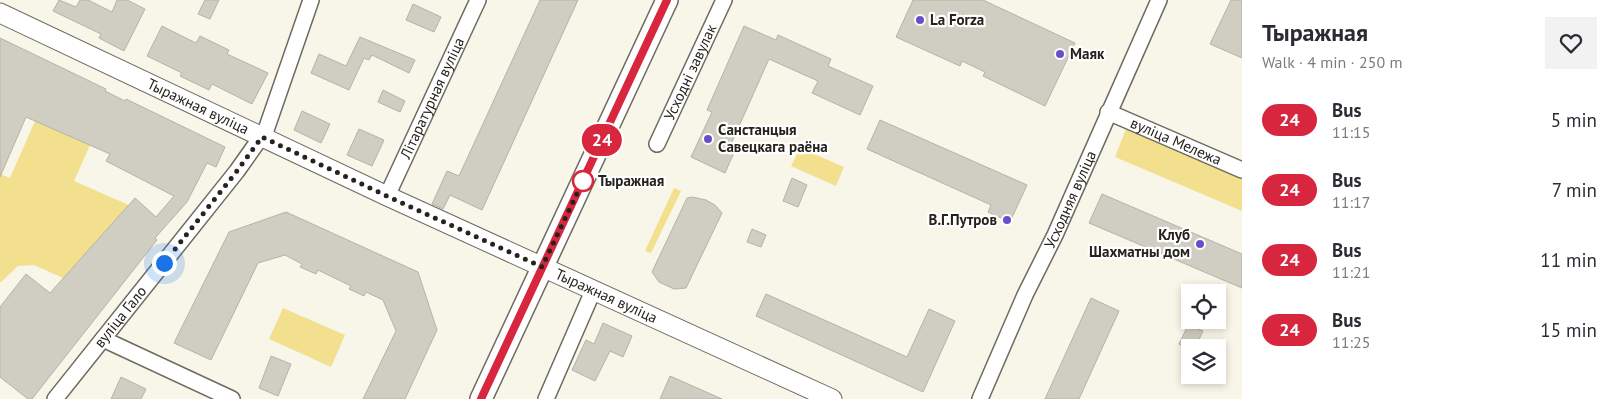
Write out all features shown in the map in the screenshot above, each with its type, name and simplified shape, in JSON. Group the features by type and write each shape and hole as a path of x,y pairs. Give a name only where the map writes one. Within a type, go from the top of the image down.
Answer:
{"main road":[{"path":"481,399 667,0"}],"street":[{"name":"вуліца Гало","path":"55,399 262,137 311,0"},
{"name":"Літаратурная вуліца","path":"387,196 478,0"},
{"name":"Усходні завулак","path":"657,144 724,0"},
{"name":"Усходняя вуліца","path":"980,399 1025,295 1054,235 1159,0"},
{"name":"Тыражная вуліца","path":"0,13 387,196 832,399"},
{"name":"вуліца Мележа","path":"1108,112 1242,170"},
{"path":"546,399 593,291"},
{"path":"103,339 232,399"}],"shaded area":[{"path":"35,121 90,145 74,181 129,205 63,278 34,265 18,266 0,283 0,174 10,178"},
{"path":"1126,129 1242,179 1242,211 1115,157"},
{"path":"800,148 844,167 836,186 791,166"},
{"path":"674,188 681,191 651,253 645,251"},
{"path":"283,308 345,335 331,367 269,339"}],"building":[{"path":"59,0 76,7 80,0 88,0 112,12 117,0 127,0 145,9 124,51 99,38 101,34 53,11"},
{"path":"205,0 219,0 210,19 198,14"},
{"path":"540,0 578,0 482,210 450,195 443,209 432,204 447,171 459,176"},
{"path":"913,0 983,0 1075,43 1045,106 983,76 985,72 962,61 960,66 896,37"},
{"path":"1231,0 1242,0 1242,58 1210,44"},
{"path":"413,4 441,17 434,32 406,20"},
{"path":"162,26 196,43 200,36 229,50 227,54 268,73 252,104 212,84 209,90 180,76 182,73 147,56"},
{"path":"744,26 776,40 778,35 831,59 828,66 873,86 860,115 812,93 818,81 769,59 731,144 737,146 725,173 691,157 712,112 707,110"},
{"path":"360,37 415,60 409,73 372,55 369,60 364,58 349,90 311,73 319,54 346,66"},
{"path":"0,38 106,89 105,91 125,101 126,99 225,147 216,167 207,163 187,202 155,238 157,240 32,399 28,399 0,377 0,307 26,274 50,293 135,198 156,217 174,196 106,161 110,154 26,117 0,177"},
{"path":"383,90 405,101 400,112 378,102"},
{"path":"302,111 330,124 321,143 294,130"},
{"path":"880,120 1027,185 1010,222 988,212 991,205 867,149"},
{"path":"359,129 384,140 372,166 347,155"},
{"path":"792,178 807,185 798,207 783,201"},
{"path":"1102,194 1242,254 1242,288 1089,223"},
{"path":"692,197 706,200 715,205 722,213 686,288 674,289 659,282 652,272 687,198"},
{"path":"286,212 418,272 437,330 405,399 363,399 396,331 383,300 366,292 364,296 349,289 351,286 318,270 316,274 300,267 302,264 285,255 258,263 211,360 174,343 229,232"},
{"path":"752,229 766,235 761,247 747,242"},
{"path":"766,294 907,357 929,309 955,321 923,392 756,316"},
{"path":"1091,298 1119,311 1079,399 1045,399"},
{"path":"603,323 632,336 623,357 610,351 595,381 572,370 586,340 594,344"},
{"path":"1186,329 1203,331 1199,339 1181,339"},
{"path":"271,356 291,364 278,396 259,388"},
{"path":"670,376 722,399 660,399"},
{"path":"121,377 146,389 141,399 111,399"}],"bus line":[{"name":"24","path":"481,399 667,0"}],"place":[{"name":"La Forza","path":"920,20"},
{"name":"Маяк","path":"1060,54"},
{"name":"Санстанцыя Савецкага раёна","path":"708,139"},
{"name":"Тыражная","path":"583,181"},
{"name":"В.Г.Путров","path":"1007,220"},
{"name":"Клуб Шахматны дом","path":"1200,244"}],"route":[{"path":"164,263 262,137 542,267 583,181"}]}
